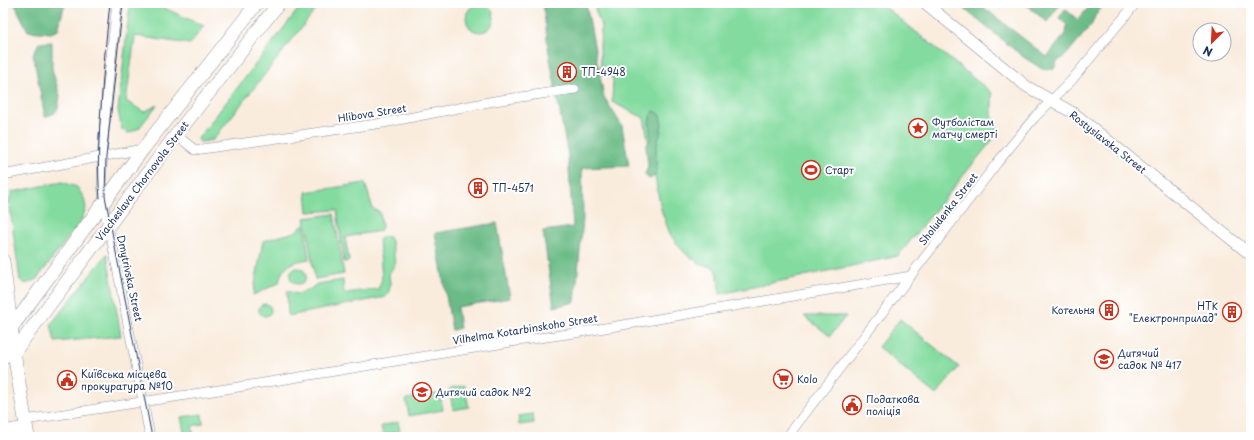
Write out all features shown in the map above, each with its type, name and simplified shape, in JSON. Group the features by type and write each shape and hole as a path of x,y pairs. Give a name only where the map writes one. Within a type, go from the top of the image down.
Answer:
{"main road":[{"name":"Viacheslava Chornovola Street","path":"9,349 12,327 143,150 256,3"},
{"name":"Viacheslava Chornovola Street","path":"3,357 108,227 176,135 279,3"},
{"path":"3,261 12,327"},
{"path":"3,432 26,428 9,349"}],"street":[{"name":"Dmytrivska Street","path":"117,3 106,98 101,178 103,204 112,242 150,437"},
{"name":"Rostyslavska Street","path":"925,3 1026,86 1075,114 1251,255"},
{"name":"Sholudenka Street","path":"788,437 997,163 1034,118 1071,81 1136,3"},
{"name":"Hlibova Street","path":"176,135 195,150 383,123 494,101 575,89"},
{"path":"3,175 143,150"},
{"name":"Vilhelma Kotarbinskoho Street","path":"26,428 143,401 240,387 517,341 575,333 911,276"}],"green space":[{"path":"14,3 65,3 58,30 51,33 28,31"},
{"path":"130,3 153,3 204,26 190,44 135,36 126,101 144,112 157,105 139,128 129,133 122,130 118,111"},
{"path":"303,3 321,3 213,140 201,142 197,140"},
{"path":"543,3 586,3 604,97 622,126 629,166 582,168 583,219 575,302 554,307 543,231 573,227 568,156 548,48"},
{"name":"Старт","path":"593,3 880,3 992,93 992,115 998,133 898,256 720,294 717,272 714,268 699,263 685,253 670,234 661,209 644,118 612,102 613,78 601,74 601,26"},
{"path":"957,3 978,3 1047,57 1066,33 1067,25 1059,18 1065,9 1078,20 1092,3 1105,3 1095,16 1092,24 1067,54 1057,62 1054,69 1046,70 1022,56"},
{"path":"1024,3 1061,3 1047,22"},
{"path":"480,4 486,5 490,8 493,12 493,24 490,28 486,31 480,32 474,31 470,28 467,24 466,18 467,12 470,8 474,5"},
{"path":"52,42 52,69 60,96 58,108 55,113 45,117 33,54 39,43"},
{"path":"654,111 659,113 662,123 656,153 657,167 655,176 649,179 645,174 648,167 646,146 651,138 649,123 650,116"},
{"path":"62,182 77,187 84,198 86,208 81,221 37,279 26,284 20,280 9,202 12,192"},
{"path":"365,183 373,209 380,212 382,227 380,231 345,237 349,261 344,262 337,210 308,212 306,192"},
{"path":"334,214 344,274 315,279 305,218"},
{"path":"497,223 510,298 457,307 460,328 452,330 435,233"},
{"path":"304,224 309,259 298,261 289,265 285,268 280,277 279,283 253,295 263,241 295,232"},
{"path":"383,236 389,237 392,243 395,264 389,274 390,289 385,297 288,316 287,291 297,294 309,290 317,284 343,280 344,293 378,289 382,279 379,239"},
{"path":"107,254 121,336 55,342 51,324"},
{"path":"295,268 301,268 306,273 304,282 301,284 295,284 290,279 290,273"},
{"path":"263,304 267,304 271,310 267,316 263,316 259,312 259,308"},
{"path":"804,316 846,316 830,336"},
{"path":"900,319 959,367 936,395 878,347"},
{"path":"464,386 469,407 453,410 449,389"},
{"path":"440,393 443,410 409,416 406,399"},
{"path":"202,414 203,424 192,426 194,437 185,437 181,417"},
{"path":"533,414 534,423 519,425 518,416"},
{"path":"398,422 400,431 383,435 381,426"}],"tram line":[{"path":"100,198 98,163 110,3"},
{"path":"123,3 106,157 105,196 152,437"}],"place":[{"name":"ТП-4948","path":"567,72"},
{"name":"Футболістам матчу смерті","path":"918,128"},
{"name":"Старт","path":"811,170"},
{"name":"ТП-4571","path":"478,188"},
{"name":"Котельня","path":"1109,310"},
{"name":"НТК \"Електронприлад\"","path":"1232,312"},
{"name":"Дитячий садок № 417","path":"1104,359"},
{"name":"Kolo","path":"783,379"},
{"name":"Київська місцева прокуратура №10","path":"67,380"},
{"name":"Дитячий садок №2","path":"422,392"},
{"name":"Податкова поліція","path":"852,405"}]}
